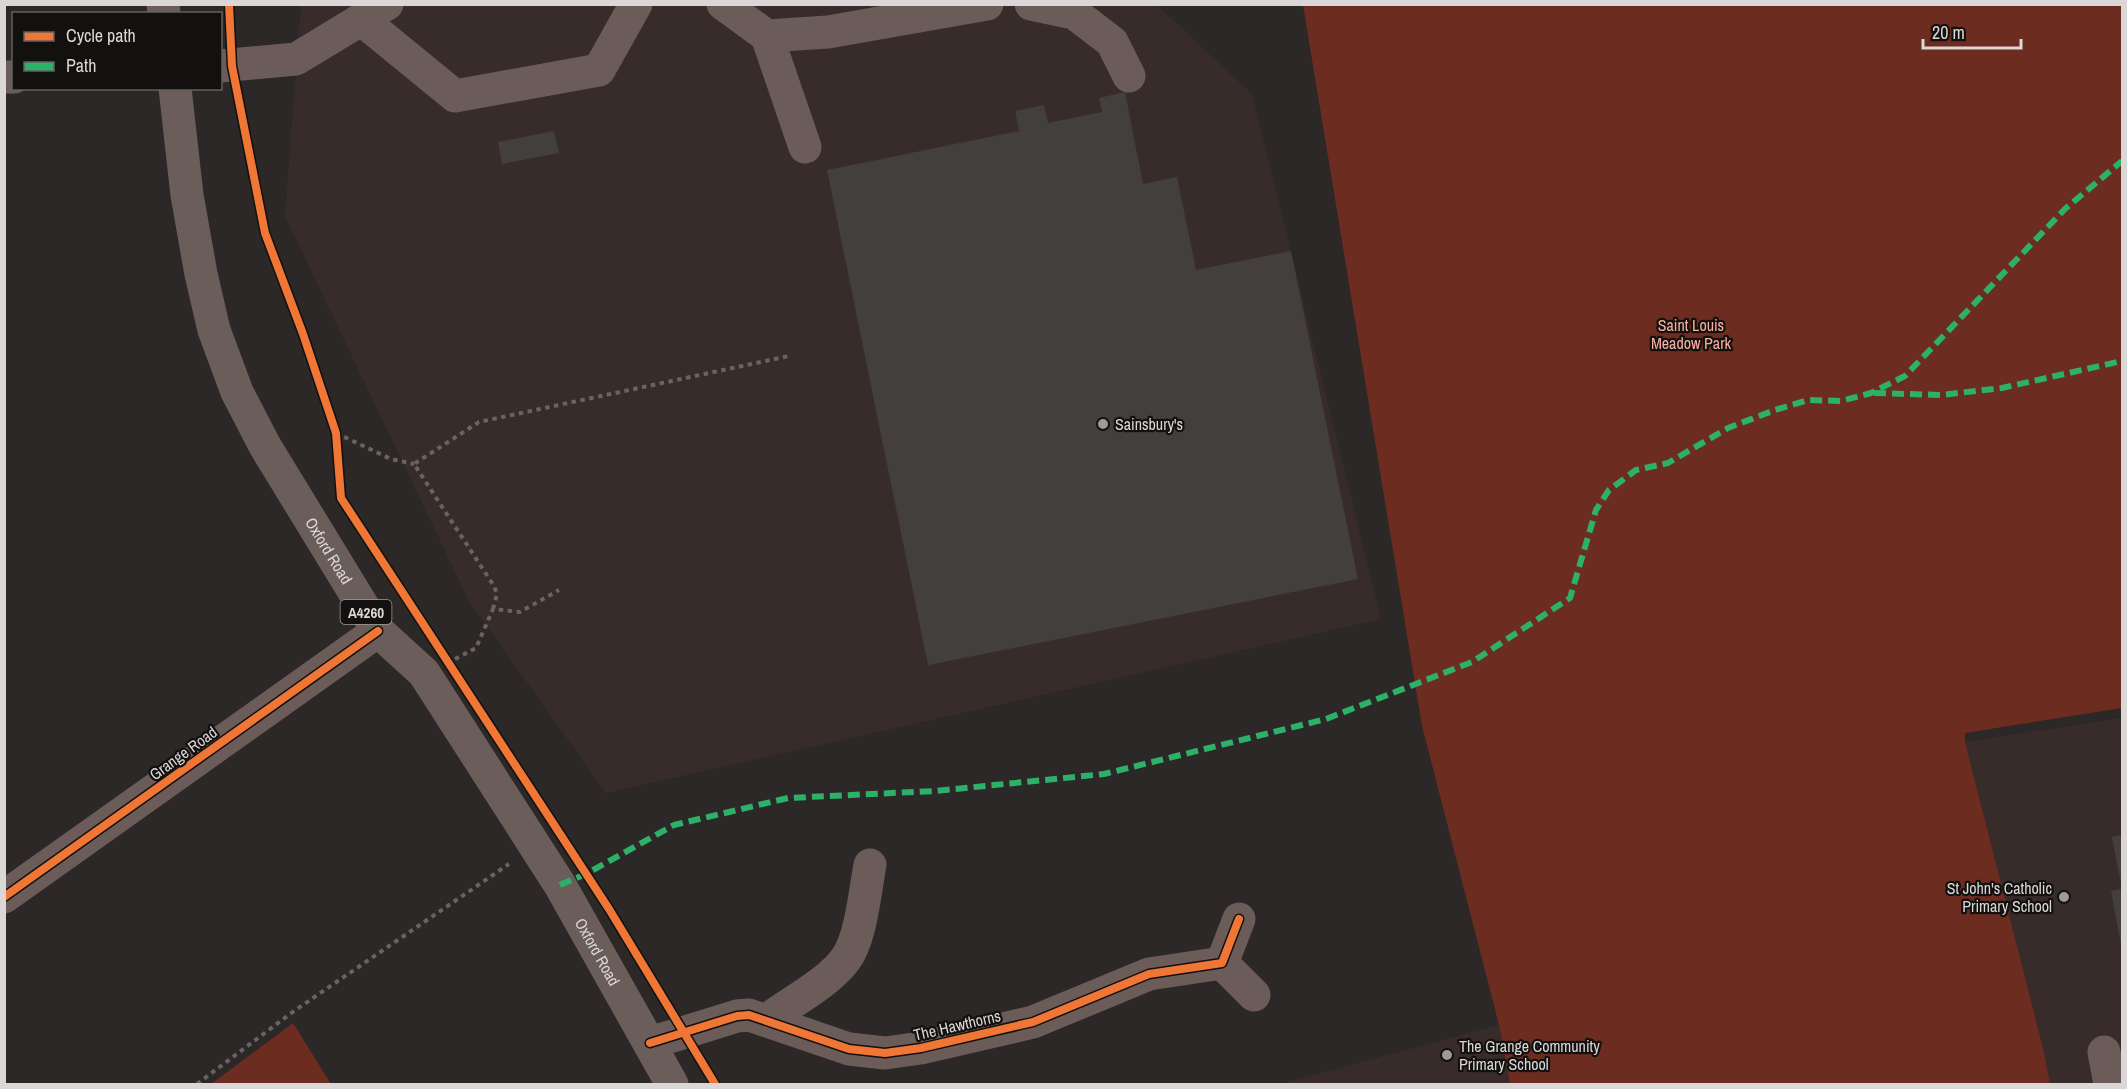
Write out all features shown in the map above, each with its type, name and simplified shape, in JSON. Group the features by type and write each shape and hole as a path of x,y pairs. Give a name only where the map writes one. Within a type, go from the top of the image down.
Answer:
{"main road":[{"name":"Oxford Road","path":"175,90 187,195 201,273 214,330 237,392 266,446 378,631 424,673 560,885 672,1084"}],"street":[{"path":"222,66 296,59 374,12 455,96 599,70 636,4"},
{"path":"723,4 767,36 805,147"},
{"path":"767,36 828,32 987,4"},
{"path":"1031,4 1074,13 1112,42 1129,76"},
{"name":"Grange Road","path":"4,897 378,631"},
{"path":"767,1020 836,971 846,960 857,928 870,865"},
{"path":"1239,919 1222,963 1254,995"},
{"name":"The Hawthorns","path":"650,1042 737,1016 749,1015 849,1049 885,1053 921,1048 1033,1022 1149,974 1222,963"},
{"path":"2104,1052 2110,1084"}],"path":[{"path":"414,464 479,422 789,356"},
{"path":"332,422 337,442"},
{"path":"336,433 391,459 414,464 497,594 476,648 424,673"},
{"path":"493,609 520,612 559,590"},
{"path":"197,1084 294,1011 535,847"}],"shaded area":[{"path":"301,5 1157,5 1252,94 1381,619 606,793 469,601 285,216"},
{"name":"St John's Catholic Primary School","path":"2122,718 2122,1084 2050,1084 2044,1052 1965,742"},
{"name":"The Grange Community Primary School","path":"1499,1025 1510,1084 1280,1084"}],"green space":[{"name":"Saint Louis Meadow Park","path":"1303,5 2122,5 2122,708 1965,733 1965,742 2044,1052 2050,1084 1510,1084 1499,1025 1422,726"},
{"path":"293,1023 331,1084 211,1084"}],"building":[{"name":"Sainsbury's","path":"1125,92 1143,184 1177,177 1196,270 1291,251 1358,579 928,665 827,170 1019,131 1015,111 1044,105 1048,123 1102,112 1099,98"},
{"path":"554,131 559,153 502,164 498,142"},
{"path":"2122,835 2122,884 2121,884 2112,837"},
{"path":"2122,889 2122,945 2121,945 2111,891"}],"marked path":[{"path":"560,885 586,874 674,825 788,798 935,791 1104,774 1326,719 1472,662 1570,598 1596,510 1609,490 1636,470 1668,463 1728,428 1808,400 1841,401 1871,393 1905,376 2065,209 2122,161"},
{"path":"1874,393 1941,395 2002,388 2122,361"}],"cycle path":[{"path":"229,4 232,66 265,233 303,334 336,433 341,498 609,909 715,1084"},
{"path":"4,897 378,631"},
{"path":"650,1043 737,1016 749,1015 849,1049 885,1053 921,1048 1033,1022 1149,974 1222,963 1239,919"}],"place":[{"name":"Sainsbury's","path":"1103,424"},
{"name":"St John's Catholic Primary School","path":"2064,897"},
{"name":"The Grange Community Primary School","path":"1447,1055"}]}
